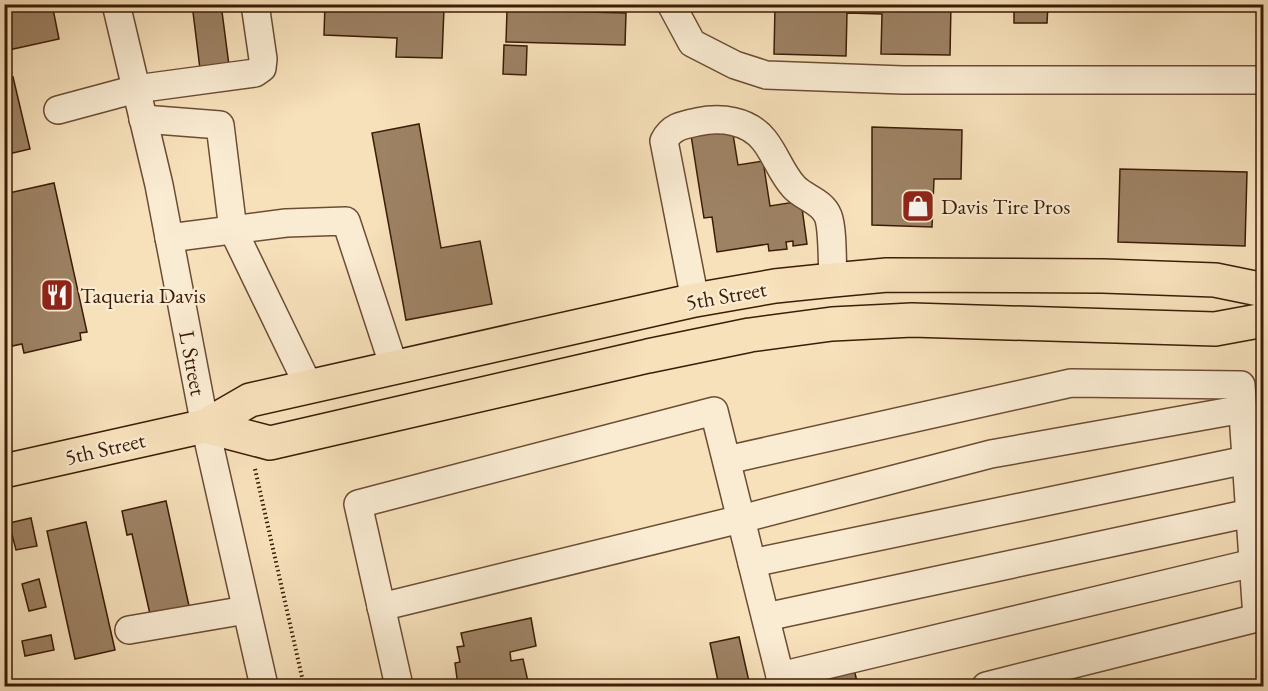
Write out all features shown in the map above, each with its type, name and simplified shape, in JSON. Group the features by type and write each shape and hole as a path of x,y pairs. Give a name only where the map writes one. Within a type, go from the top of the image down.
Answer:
{"main road":[{"name":"5th Street","path":"4,471 205,426 250,400 695,300 775,286 887,275 1103,276 1215,279 1263,290"},
{"name":"5th Street","path":"205,426 270,443 648,356 750,335 832,324 912,320 1215,329 1263,320"}],"street":[{"name":"L Street","path":"116,4 169,238 205,426 264,687"},
{"path":"58,110 136,89 255,73 262,68 263,59 255,4"},
{"path":"671,4 692,42 735,65 766,75 903,80 1263,80"},
{"path":"143,119 220,125 233,230 309,387"},
{"path":"695,300 664,141 668,132 703,121 728,120 746,125 764,140 786,178 798,191 824,207 829,218 833,279"},
{"path":"169,238 286,223 346,221 394,367"},
{"path":"727,460 1071,383 1241,385 1253,563 1260,618 986,687"},
{"path":"381,608 741,519 991,454 1243,409"},
{"path":"399,687 358,504 714,411 780,681 1253,563"},
{"path":"752,563 1246,460"},
{"path":"766,617 1250,513"},
{"path":"129,630 246,610"}],"building":[{"path":"4,4 52,4 59,39 4,51"},
{"path":"192,4 221,4 230,73 201,77"},
{"path":"325,4 444,8 442,58 396,57 397,38 324,35"},
{"path":"785,4 951,4 950,55 881,54 882,14 847,13 846,56 774,54 775,7 785,8"},
{"path":"1014,4 1048,4 1047,23 1014,23"},
{"path":"507,10 626,13 625,45 506,42"},
{"path":"504,45 527,46 526,75 503,74"},
{"path":"13,77 30,149 4,155 4,79"},
{"path":"419,124 441,248 480,241 492,304 406,320 372,133"},
{"path":"872,127 962,130 961,179 934,179 932,227 872,225"},
{"path":"732,128 738,165 763,161 770,206 801,201 807,244 793,246 793,241 786,242 787,249 769,251 768,244 717,252 712,217 704,218 691,135"},
{"path":"1120,169 1247,172 1245,246 1118,242"},
{"path":"54,183 87,332 80,333 81,340 24,353 22,344 12,346 4,313 4,194"},
{"path":"166,501 189,606 150,614 132,534 127,535 122,511"},
{"path":"31,518 37,546 16,550 9,523"},
{"path":"86,522 115,650 75,659 47,531"},
{"path":"39,579 46,607 29,611 22,584"},
{"path":"531,618 536,646 510,652 511,661 523,659 529,686 458,686 455,663 460,662 457,647 464,646 461,633"},
{"path":"51,635 54,650 25,656 22,641"},
{"path":"739,637 750,686 719,686 710,643"},
{"path":"854,669 858,686 822,686 821,681 826,680 826,675"}],"place":[{"name":"Davis Tire Pros","path":"918,206"},
{"name":"Taqueria Davis","path":"57,295"}]}
